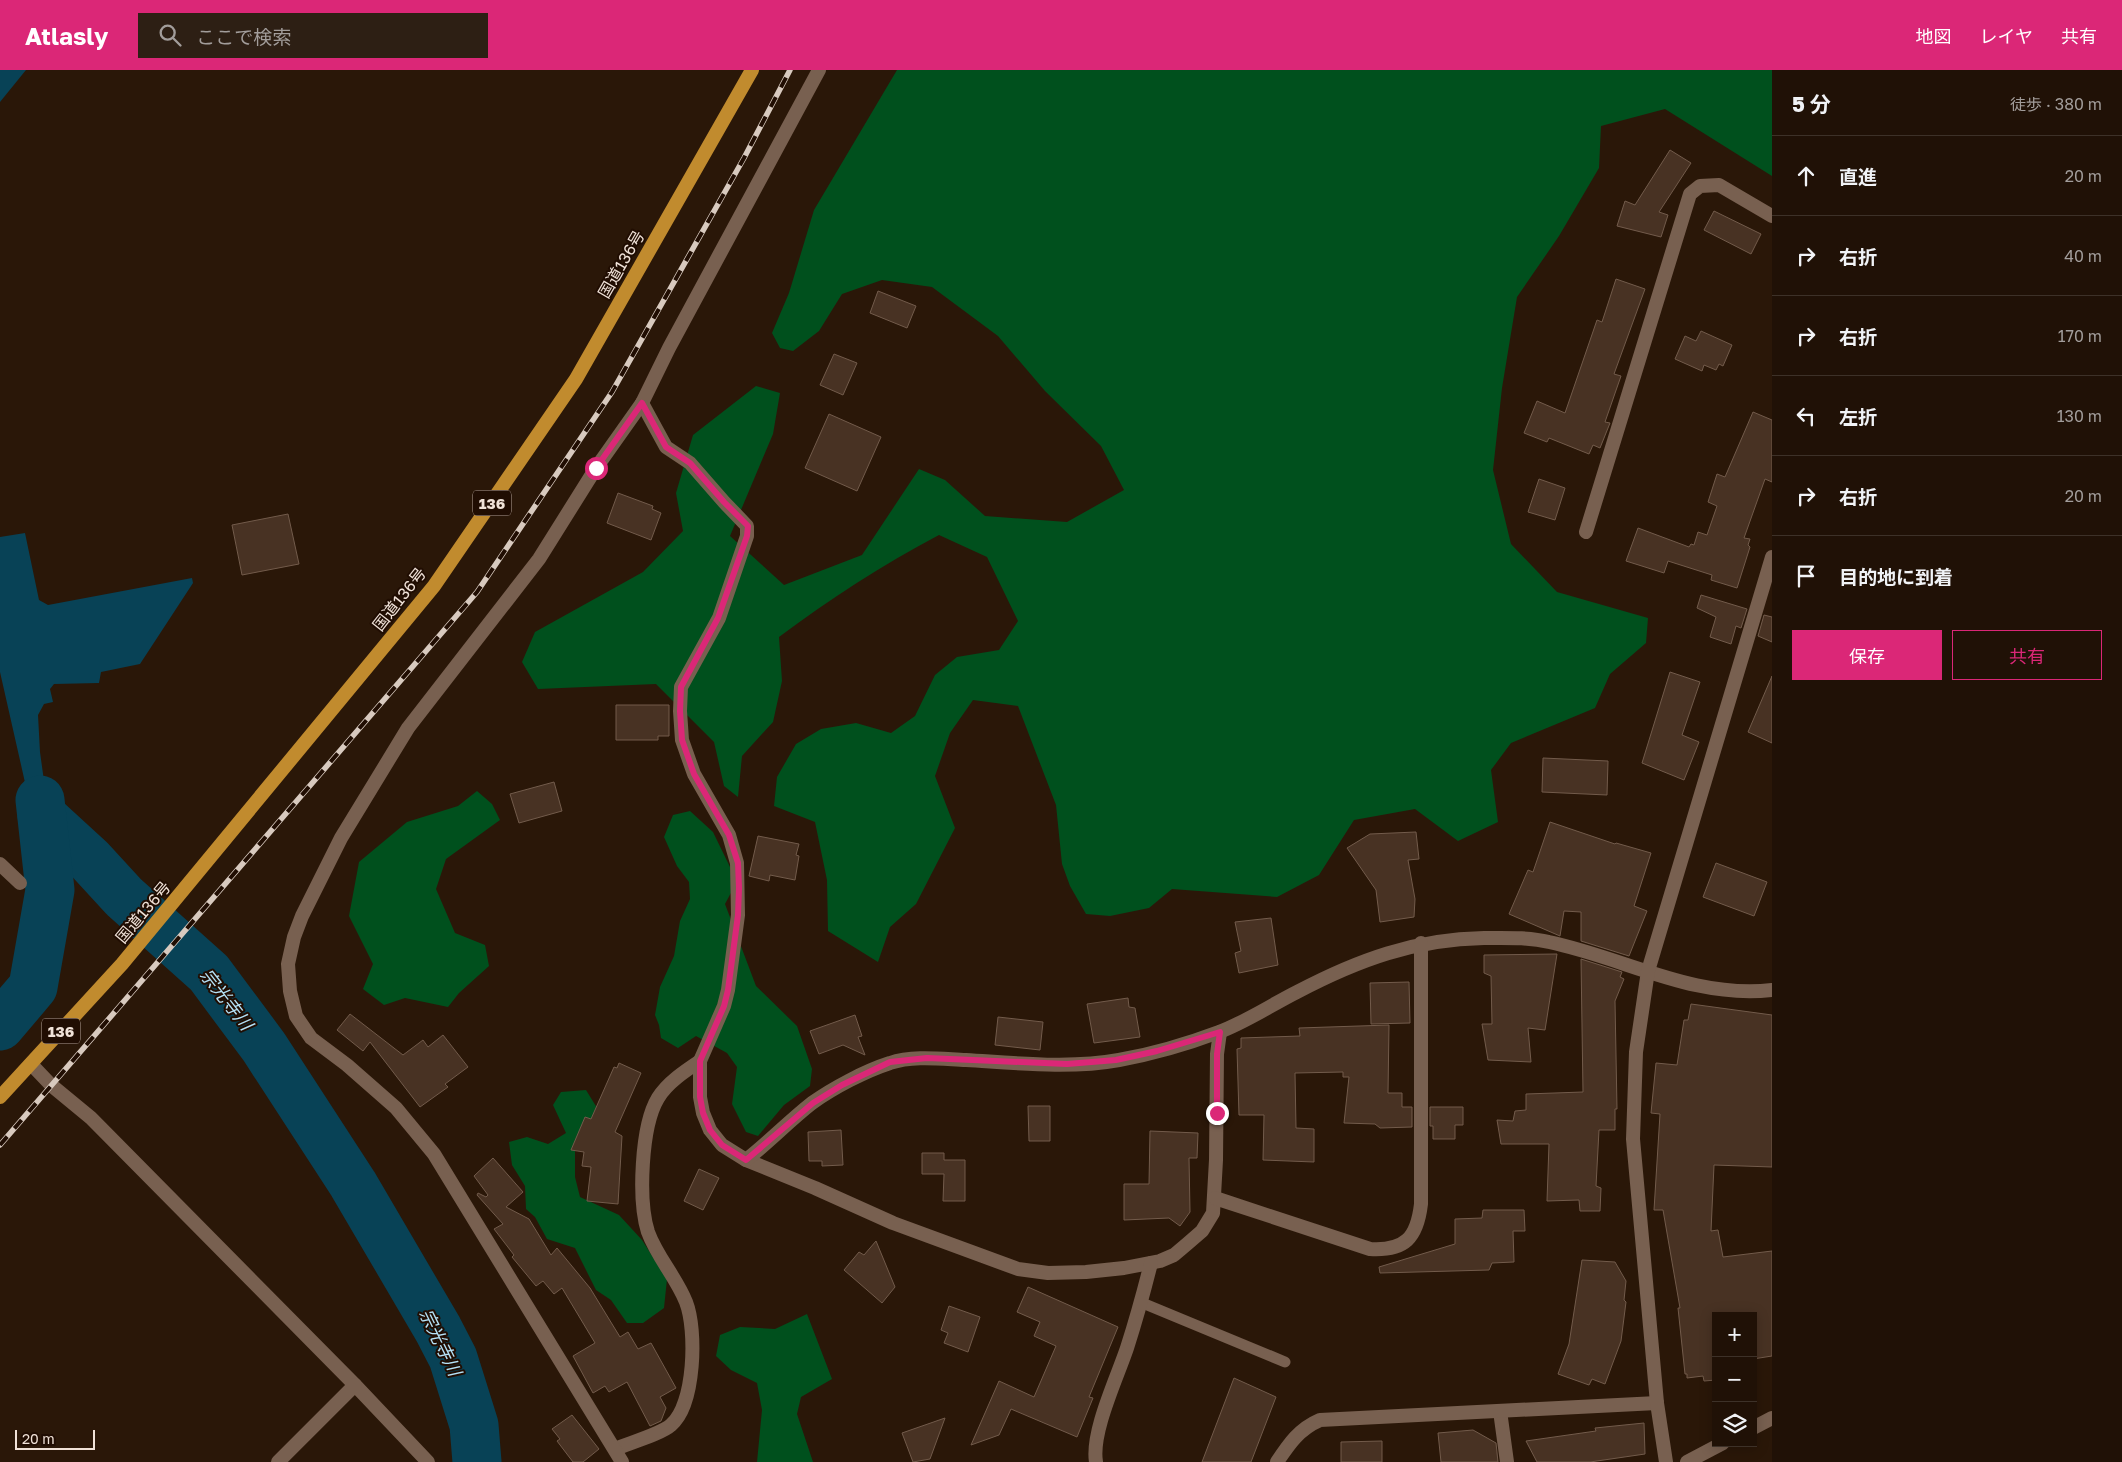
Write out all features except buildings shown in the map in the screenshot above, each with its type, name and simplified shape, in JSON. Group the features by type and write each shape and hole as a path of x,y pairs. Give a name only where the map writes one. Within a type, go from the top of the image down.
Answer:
{"highway":[{"name":"国道136号","path":"0,1097 122,964 434,586 576,379 752,70"}],"street":[{"path":"622,1462 434,1154 396,1108 311,1038 296,1016 290,991 288,964 294,938 302,916 341,838 408,728 539,558 596,468 642,403 669,348 820,70"},
{"path":"1586,532 1690,194 1700,186 1719,185 1772,216"},
{"path":"642,403 666,447 690,463 748,526 747,536 718,618 681,687 682,740 694,774 729,835 738,863 738,915 726,998 700,1061 700,1097 703,1113 710,1130 722,1145 746,1160 816,1188 893,1223 1018,1269 1048,1273 1086,1272 1151,1263 1174,1255 1202,1230 1213,1213 1215,1198 1217,1054 1220,1032"},
{"path":"1666,1462 1656,1403 1633,1139 1636,1052 1648,971 1772,556"},
{"path":"0,864 20,883"},
{"path":"746,1160 813,1103 842,1085 890,1062 927,1058 1067,1064 1116,1060 1157,1051 1220,1032 1315,982 1390,951 1421,943 1449,939 1484,938 1547,941 1590,952 1683,983 1719,991 1750,993 1772,990"},
{"path":"1215,1198 1370,1249 1387,1250 1402,1246 1412,1236 1420,1217 1421,1204 1421,943"},
{"path":"615,1449 662,1431 670,1426 681,1412 688,1384 692,1356 690,1316 676,1281 648,1233 644,1215 643,1161 650,1114 658,1098 668,1086 700,1061"},
{"path":"31,1064 91,1118 355,1385 428,1462"},
{"path":"1096,1462 1094,1451 1100,1427 1151,1263"},
{"path":"278,1462 355,1385"},
{"path":"1277,1462 1296,1436 1307,1426 1320,1420 1656,1403"},
{"path":"1500,1410 1507,1462"},
{"path":"1757,1426 1772,1418"},
{"path":"1687,1462 1715,1447"}],"lane":[{"path":"1140,1302 1285,1362"}],"green space":[{"path":"897,70 1772,70 1772,176 1665,109 1601,126 1599,168 1559,236 1517,297 1502,388 1493,470 1511,544 1557,592 1648,618 1646,643 1610,674 1595,708 1511,743 1491,770 1498,822 1458,841 1415,809 1354,820 1319,875 1277,897 1172,889 1149,908 1110,916 1086,914 1070,886 1062,864 1056,805 1018,706 973,700 950,733 935,776 955,828 916,904 890,927 878,962 828,931 827,880 815,822 774,806 777,777 796,744 821,729 856,723 891,733 915,716 935,675 957,657 999,650 1018,621 987,557 939,535 857,583 779,637 782,681 773,722 742,756 738,797 724,786 714,742 656,684 538,689 522,662 535,632 643,572 683,531 676,493 693,435 756,386 780,393 773,434 730,536 784,585 862,555 919,469 945,480 985,516 1067,522 1124,490 1101,446 1045,391 998,336 932,287 882,280 842,294 819,331 793,351 780,348 772,333 789,293 814,210"},
{"path":"477,791 492,804 500,820 446,859 436,889 455,933 485,945 489,966 459,993 448,1007 405,998 384,1005 363,989 373,964 349,916 359,862 407,822 458,806"},
{"path":"690,811 713,832 730,867 733,889 725,904 756,986 797,1026 812,1069 810,1086 784,1105 758,1136 746,1132 732,1104 737,1067 727,1053 696,1036 678,1048 661,1038 655,1015 660,987 674,956 680,921 690,899 689,882 677,866 664,837 673,815"},
{"path":"586,1090 602,1116 575,1145 575,1177 580,1197 619,1215 642,1240 667,1279 664,1308 643,1323 627,1323 611,1300 596,1290 575,1248 547,1239 535,1217 526,1209 525,1186 512,1165 509,1142 527,1137 548,1144 566,1133 553,1105 561,1092"},
{"path":"807,1314 832,1379 801,1397 797,1414 813,1462 757,1462 762,1410 757,1383 731,1370 716,1356 720,1335 740,1327 775,1329"}],"water":[{"path":"0,70 26,70 0,102"},
{"path":"25,533 39,600 48,605 192,578 193,583 140,664 101,672 99,683 54,684 50,689 53,702 44,704 38,715 40,752 48,810 31,809 0,672 0,537"}],"waterway":[{"path":"0,1026 33,987 50,890 40,800"},
{"name":"宗光寺川","path":"42,816 90,860 124,897 209,973 264,1047 353,1184 453,1358 474,1425 477,1462"}],"railway":[{"path":"0,1145 477,592 612,392 744,158 790,70"}],"route":[{"path":"596,468 642,403 666,447 690,463 748,526 747,536 718,618 681,687 682,740 694,774 729,835 738,863 738,915 728,990 724,1006 700,1061 700,1097 703,1113 710,1130 722,1145 746,1160 771,1141 813,1103 842,1085 890,1062 927,1058 1067,1064 1116,1060 1157,1051 1220,1032 1217,1054 1217,1113"}]}
